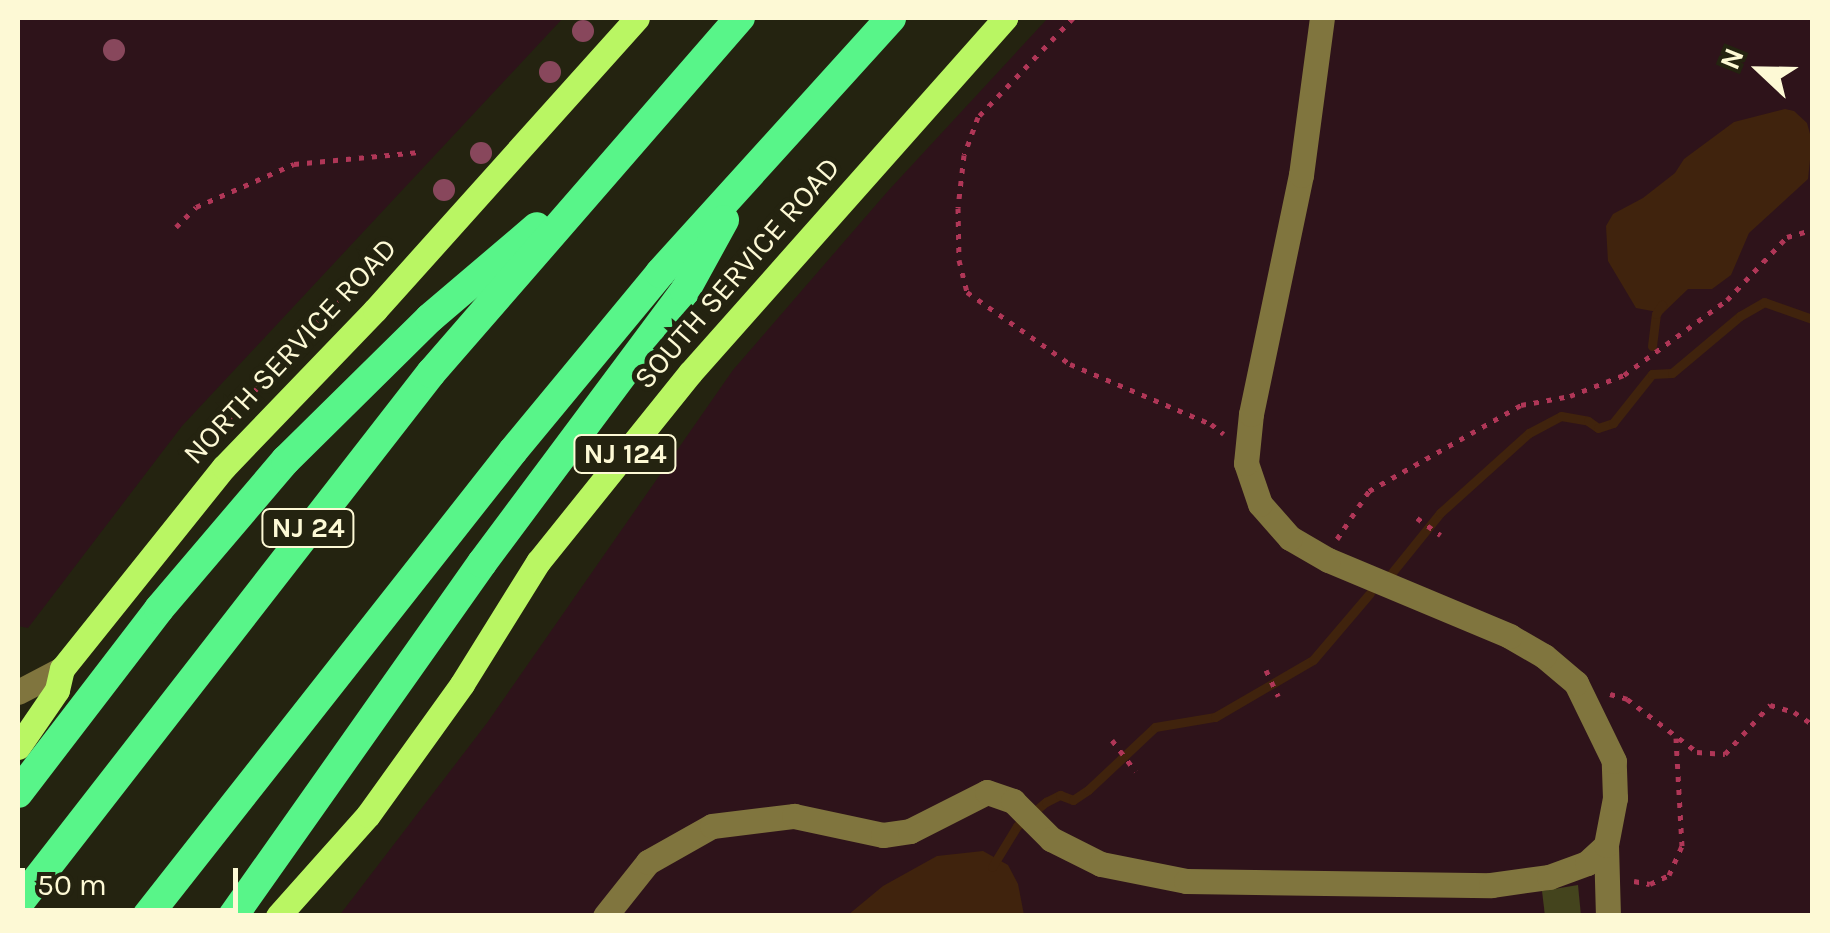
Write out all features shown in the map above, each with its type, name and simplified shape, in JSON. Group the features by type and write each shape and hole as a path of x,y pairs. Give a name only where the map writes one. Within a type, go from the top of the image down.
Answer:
{"highway":[{"name":"NJ 24","path":"18,904 345,480 740,18"},
{"path":"147,916 513,450 660,272 891,18"},
{"path":"18,793 159,609 286,460 430,318 612,164"},
{"path":"233,916 482,563 686,290 745,181"}],"main road":[{"name":"NORTH SERVICE ROAD","path":"18,747 57,690 62,669 224,467 375,310 637,18"},
{"name":"SOUTH SERVICE ROAD","path":"278,916 368,815 462,684 538,562 655,417 1005,18"}],"street":[{"path":"1322,18 1301,176 1251,414 1246,464 1260,504 1290,538 1328,560 1510,636 1544,656 1576,684 1614,760 1615,798 1606,845 1608,916"},
{"path":"18,692 62,669"},
{"path":"605,916 622,889 648,862 712,826 794,816 883,834 910,831 987,792 1020,808 1051,839 1101,864 1186,881 1491,885 1549,877 1587,863 1606,845"}],"path":[{"path":"1073,18 978,117 964,155 958,208 959,260 967,292 1070,364 1211,424 1247,453"},
{"path":"176,228 196,207 294,164 419,152"},
{"path":"1328,560 1345,522 1369,491 1520,406 1570,396 1624,375 1728,300 1787,237 1812,230"},
{"path":"1417,518 1440,535"},
{"path":"1266,670 1278,696"},
{"path":"1576,684 1627,699 1697,752 1725,754 1770,705 1794,712 1812,724"},
{"path":"1607,877 1650,884 1669,875 1682,846 1676,738"},
{"path":"1112,740 1135,771"}],"shaded area":[{"path":"18,18 563,18 182,426 28,628 18,626"},
{"path":"1048,18 1812,18 1812,915 339,916 487,723 733,370 888,191"},
{"path":"1785,109 1794,111 1807,123 1812,141 1808,179 1749,233 1731,275 1712,289 1688,289 1663,313 1636,308 1608,261 1606,226 1613,214 1643,198 1675,173 1684,159 1734,122"},
{"path":"983,851 1008,865 1018,884 1024,915 848,915 883,886 937,856"}],"building":[{"path":"1578,885 1581,916 1545,916 1542,891"}],"waterway":[{"path":"1390,575 1440,513 1529,433 1561,416 1588,421 1598,428 1613,423 1652,374 1672,373 1740,316 1764,302 1812,319"},
{"path":"1652,346 1656,314 1662,305"},
{"path":"992,867 1017,826 1046,802 1060,795 1073,800 1088,790 1155,727 1215,717 1313,660 1370,593"}]}
